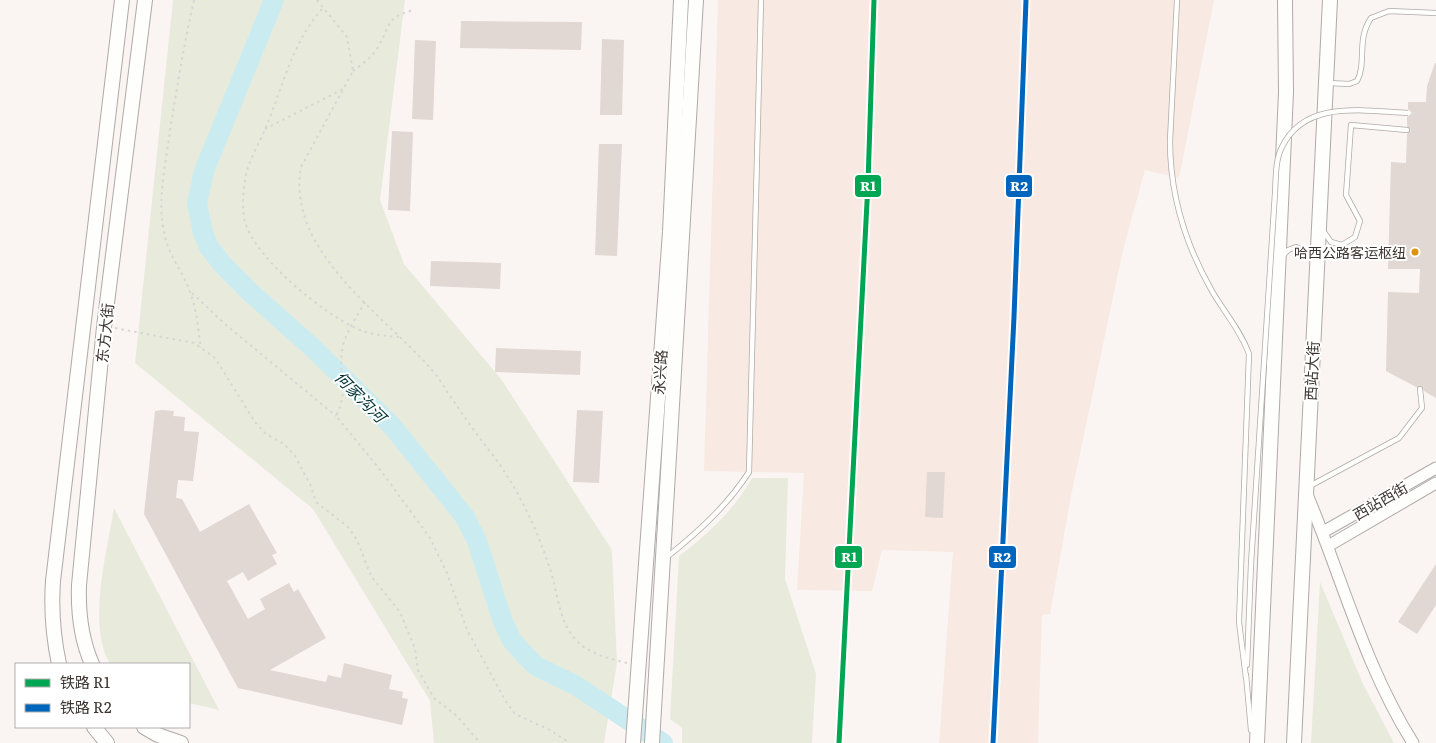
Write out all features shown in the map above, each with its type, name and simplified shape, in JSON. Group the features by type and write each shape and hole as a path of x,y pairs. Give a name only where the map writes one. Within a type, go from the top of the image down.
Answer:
{"main road":[{"name":"东方大街","path":"59,663 53,638 51,610 53,580 122,0"},
{"name":"东方大街","path":"92,663 83,641 80,625 79,585 104,326 145,0"},
{"name":"永兴路","path":"633,743 670,232 681,0"},
{"name":"永兴路","path":"652,743 696,0"},
{"path":"1257,743 1286,92 1285,0"},
{"name":"西站大街","path":"1294,743 1324,83 1330,0"},
{"path":"95,728 107,743"},
{"path":"146,728 158,735 182,743"}],"street":[{"name":"西站西街","path":"1323,532 1436,468"},
{"name":"西站西街","path":"1328,546 1436,483"},
{"path":"1305,489 1323,532 1369,660 1389,702 1413,743"}],"lane":[{"path":"662,561 702,529 726,503 749,472 761,0"},
{"path":"1176,0 1170,161 1175,201 1196,260 1249,354 1238,622 1246,678 1252,743"},
{"path":"1324,83 1349,84 1357,81 1360,70 1362,40 1371,18 1379,13 1389,11 1436,13"},
{"path":"1246,678 1251,564 1275,194 1281,148 1289,136 1304,122 1332,111 1408,113"},
{"path":"1318,220 1326,236 1336,245 1349,242 1358,229 1360,221 1346,195 1351,124 1407,130"},
{"path":"1277,264 1288,250 1296,247 1304,251 1316,264"},
{"path":"1305,489 1399,438 1422,408 1420,389"}],"path":[{"path":"194,0 180,66 162,202 163,226 168,248 190,291 195,308 201,348"},
{"path":"317,0 322,9 337,23 347,37 353,71"},
{"path":"322,9 300,38 245,179 245,222 257,243 277,268 316,303 352,326 374,335 400,337"},
{"path":"413,10 396,15 388,22 379,47 370,59 353,71 301,167 298,183 306,224 319,248 365,302 436,374 512,482 550,567 565,624 572,635 591,651 603,657 628,664"},
{"path":"265,129 345,88"},
{"path":"190,291 226,325 336,416 382,472 430,538 447,573 467,630 504,700 515,714 548,729 570,743"},
{"path":"336,416 343,401 345,390 341,361 342,349 365,302"},
{"path":"104,326 194,343 215,358 228,375 255,422 266,434 284,444 295,456 312,486 316,502 348,527 357,540 371,576 400,612 415,649 418,670 434,698 457,716 480,743"}],"shaded area":[{"path":"718,0 1214,0 1179,178 1145,170 1123,250 1071,496 1050,614 1042,615 1038,743 939,743 953,552 882,550 872,591 797,590 804,473 704,471"}],"green space":[{"path":"173,0 405,0 380,200 404,264 501,379 612,550 617,663 604,743 434,743 430,701 313,509 135,363"},
{"path":"752,478 788,478 785,579 816,674 812,743 682,743 682,728 670,719 679,556 720,521 737,501"},
{"path":"114,508 219,710 190,703 190,663 110,663 103,647 100,629 99,608"},
{"path":"1320,582 1363,684 1394,743 1311,743"}],"building":[{"path":"461,21 582,22 581,50 460,48"},
{"path":"602,39 624,40 622,115 600,115"},
{"path":"415,40 436,41 433,120 412,119"},
{"name":"哈西公路客运枢纽","path":"1435,63 1436,398 1424,391 1422,386 1416,387 1386,371 1388,292 1419,293 1420,269 1388,269 1391,162 1406,163 1407,134 1411,130 1407,126 1407,117 1412,113 1408,109 1408,102 1426,102 1427,86"},
{"path":"392,131 413,132 410,211 388,210"},
{"path":"599,144 622,144 617,256 595,255"},
{"path":"431,261 501,263 500,289 430,286"},
{"path":"496,348 581,351 580,375 495,372"},
{"path":"577,410 603,411 599,483 573,482"},
{"path":"155,411 174,411 173,416 185,417 184,431 199,432 193,481 178,480 176,498 182,499 200,532 249,504 277,553 272,555 277,564 248,581 243,572 227,581 248,619 265,609 260,599 289,583 294,592 298,589 326,638 270,670 326,682 328,675 341,678 344,663 392,675 389,689 403,692 402,698 408,699 402,725 238,688 144,514"},
{"path":"927,472 945,472 943,518 925,517"},
{"path":"1436,564 1436,605 1417,634 1398,622"}],"waterway":[{"name":"何家沟河","path":"274,0 204,171 197,203 203,233 209,247 222,264 251,293 314,349 392,426 465,517 477,541 502,619 511,639 523,653 536,666 575,685 663,743"}],"rail line":[{"name":"R1","path":"839,743 868,183 874,0"},
{"name":"R2","path":"993,743 1014,317 1026,0"}],"place":[{"name":"哈西公路客运枢纽","path":"1415,252"}]}
